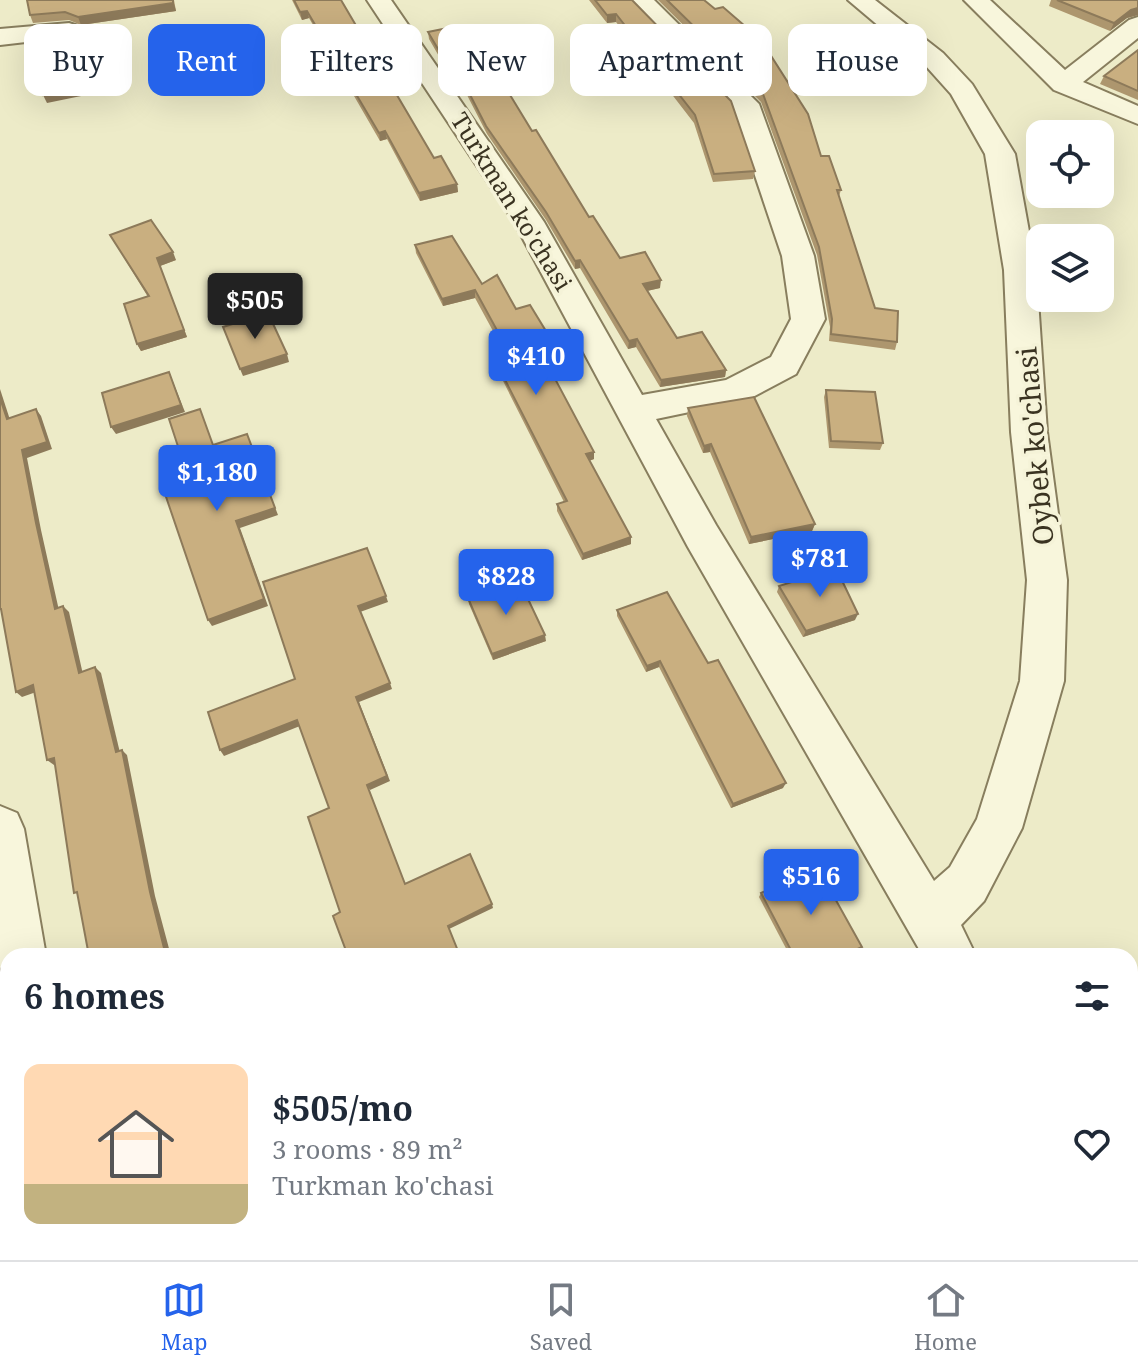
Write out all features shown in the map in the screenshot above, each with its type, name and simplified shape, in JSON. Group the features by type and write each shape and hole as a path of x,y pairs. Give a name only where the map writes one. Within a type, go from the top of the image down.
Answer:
{"street":[{"name":"Turkman ko'chasi","path":"379,0 529,222 702,536 946,948"},
{"path":"633,410 734,391 772,372 784,365 808,319 798,256 745,104 640,0"},
{"name":"Oybek ko'chasi","path":"860,0 934,59 962,90 1000,154 1020,270 1029,432 1047,580 1042,681 998,828 967,884 930,920"},
{"path":"976,0 1064,84 1138,116"},
{"path":"1064,84 1138,25"},
{"path":"0,37 24,35"},
{"path":"0,829 20,948"}],"building":[{"path":"27,0 173,0 173,3 78,17 65,12 30,15"},
{"path":"294,0 341,0 355,24 315,24 307,11 300,12"},
{"path":"595,0 632,0 656,24 624,24 616,14 607,15"},
{"path":"667,0 704,0 715,9 723,7 743,24 692,24"},
{"path":"1057,0 1138,0 1138,8 1114,23"},
{"path":"438,30 438,49 428,32"},
{"path":"1138,50 1138,91 1104,76"},
{"path":"772,57 788,83 788,96 797,96 808,114 821,156 829,156 875,308 898,311 897,342 831,334 832,319 819,247 764,96 772,96"},
{"path":"357,96 398,96 434,158 441,156 457,184 419,193 385,131 379,133"},
{"path":"471,96 511,96 532,131 536,130 589,217 593,216 620,258 645,252 661,280 643,284 677,338 702,332 726,370 661,380 637,339 629,341 580,260 575,261 546,212 486,126"},
{"path":"680,96 726,96 731,101 755,171 714,174 695,115"},
{"path":"151,220 173,252 157,258 184,330 137,344 124,304 149,296 110,235"},
{"path":"452,236 482,284 497,275 516,309 530,305 552,341 537,345 594,452 586,454 631,537 583,554 557,504 567,501 500,370 516,365 475,290 442,299 415,245"},
{"path":"268,313 287,354 240,369 223,327"},
{"path":"169,372 181,405 111,427 102,393"},
{"path":"826,390 875,392 883,443 831,441"},
{"path":"754,397 815,524 751,537 711,444 704,446 688,408"},
{"path":"0,398 7,419 36,409 47,442 22,450 55,609 63,606 79,673 95,667 116,752 122,750 164,948 88,948 77,892 74,893 54,758 47,760 33,685 16,692 0,609"},
{"path":"200,409 213,445 247,434 275,508 236,521 264,599 208,620 163,488 189,480 169,419"},
{"path":"367,548 386,596 358,606 390,683 356,697 387,776 367,785 405,884 470,854 492,904 448,926 457,948 345,948 333,916 340,912 308,817 329,808 297,720 220,750 208,712 295,679 263,582"},
{"path":"836,568 858,614 806,631 779,586"},
{"path":"519,580 545,635 492,654 468,598"},
{"path":"667,592 708,663 718,660 786,783 733,804 660,661 647,666 617,610"},
{"path":"818,868 862,947 790,948 761,893"}]}
